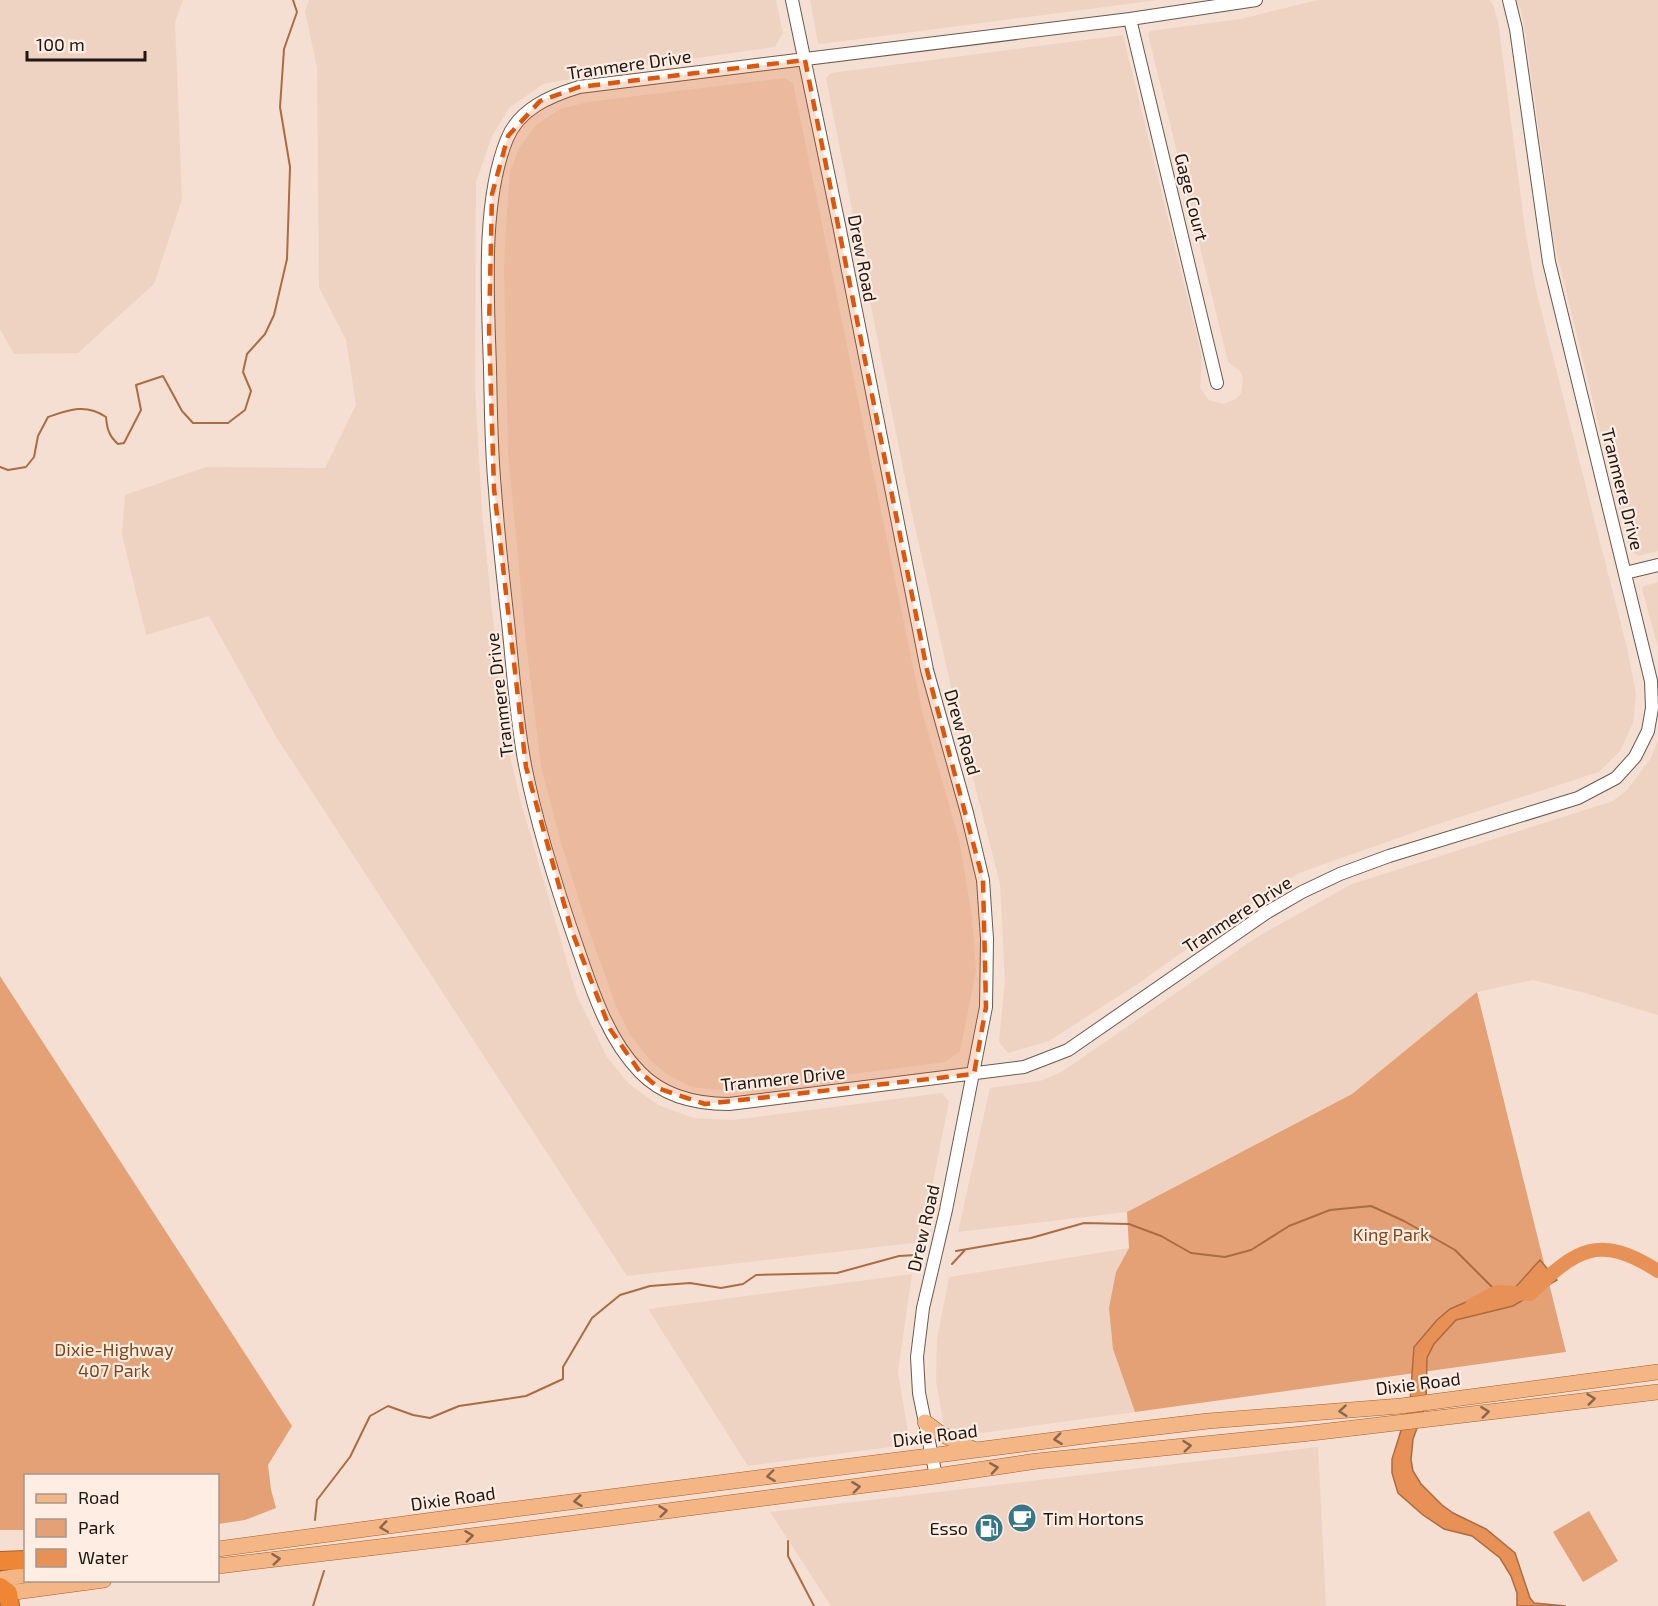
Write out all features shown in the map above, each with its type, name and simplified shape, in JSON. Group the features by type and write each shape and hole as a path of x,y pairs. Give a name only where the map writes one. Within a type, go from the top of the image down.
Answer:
{"highway":[{"path":"0,1561 24,1560"}],"main road":[{"name":"Dixie Road","path":"219,1549 1208,1421 1401,1406 1658,1372"},
{"name":"Dixie Road","path":"219,1566 936,1476 1037,1461 1398,1423 1658,1392"},
{"path":"925,1422 941,1434 975,1450"},
{"path":"4,1592 24,1577"},
{"path":"4,1592 95,1582"}],"street":[{"name":"Drew Road","path":"792,0 927,670 967,813 982,880 987,939 986,1007 946,1210 923,1308 917,1357 920,1393 936,1476"},
{"name":"Tranmere Drive","path":"1256,0 1226,2 1130,19 579,87 540,101 522,118 508,136 492,194 489,237 489,329 492,451 516,706 526,767 551,864 598,1005 622,1051 640,1072 660,1089 705,1104 729,1104 1024,1067 1068,1050 1266,913 1302,892 1340,874 1389,856 1578,798 1616,778 1635,757 1648,730 1653,708 1651,681 1549,262 1516,28 1509,0"},
{"name":"Gage Court","path":"1130,19 1217,383"},
{"path":"1625,573 1658,564"}],"highlighted area":[{"path":"805,60 927,670 983,880 986,1007 974,1074 705,1104 660,1089 640,1072 610,1029 571,929 526,767 494,489 489,329 492,194 508,136 540,101 579,87"}],"shaded area":[{"path":"0,0 183,0 175,22 182,199 154,284 78,353 14,354 0,329"},
{"path":"309,0 776,0 783,33 775,47 641,66 543,84 509,108 492,136 476,182 475,388 482,512 505,734 520,799 577,996 607,1057 628,1083 658,1105 694,1118 732,1120 942,1093 949,1101 921,1242 627,1276 275,735 209,616 146,635 122,534 125,495 206,467 325,468 356,405 346,340 319,287 317,67 305,12"},
{"path":"810,0 1158,0 821,44 818,43"},
{"path":"1318,0 1490,0 1493,5 1498,21 1525,229 1536,290 1627,648 1636,694 1633,723 1620,751 1599,772 1432,826 1299,873 1233,916 1139,983 1049,1041 1008,1053 999,1042 1005,981 1000,884 960,727 911,509 826,78 831,73 1123,35 1202,357 1200,388 1209,400 1223,404 1236,399 1241,393 1243,378 1240,371 1228,362 1148,34 1150,31 1240,19"},
{"path":"1516,0 1658,0 1658,551 1638,556 1629,548 1554,242 1526,37 1521,10"},
{"path":"784,78 793,83 923,715 959,839 972,917 976,971 960,1051 945,1062 717,1090 692,1087 669,1076 650,1060 630,1035 616,1006 586,922 561,843 541,767 526,642 508,452 504,270 507,211 510,172 519,148 536,125 560,109 588,102"},
{"path":"1658,582 1658,648 1642,589 1644,586"},
{"path":"1658,740 1658,1015 1533,980 1477,992 1352,1094 1127,1212 958,1232 990,1088 1040,1081 1063,1071 1257,937 1352,884 1613,801 1627,790 1651,758"},
{"path":"1129,1248 1116,1272 1113,1349 1135,1412 960,1436 944,1426 936,1381 937,1339 949,1277"},
{"path":"912,1274 898,1372 908,1432 897,1446 748,1466 648,1309"},
{"path":"1318,1447 1326,1606 831,1606 770,1512"}],"green space":[{"name":"Dixie-Highway 407 Park","path":"0,976 292,1426 268,1465 276,1508 245,1520 219,1524 219,1474 24,1474 24,1530 0,1530"},
{"name":"King Park","path":"1477,992 1566,1352 1135,1412 1113,1349 1109,1308 1116,1272 1129,1248 1127,1212 1352,1094"},
{"path":"1589,1511 1618,1561 1583,1582 1553,1532"}],"water":[{"path":"1540,1260 1557,1280 1513,1306 1456,1320 1434,1344 1427,1358 1426,1404 1413,1439 1411,1460 1413,1471 1421,1484 1442,1505 1486,1529 1515,1553 1530,1598 1534,1603 1566,1606 1517,1606 1517,1593 1511,1576 1500,1558 1472,1536 1444,1529 1423,1515 1398,1493 1392,1473 1392,1459 1410,1402 1414,1347 1437,1320 1450,1309 1466,1302 1512,1291"}],"waterway":[{"path":"0,467 8,470 26,467 34,457 38,436 48,417 70,410 91,410 106,417 112,438 118,444 124,443 141,410 136,385 163,376 182,411 193,423 228,423 245,410 251,391 243,372 247,354 265,334 274,315 287,259 290,167 280,107 284,49 297,12 293,0"},
{"path":"956,1251 1031,1238 1084,1223 1129,1224 1161,1236 1191,1253 1225,1257 1251,1250 1289,1226 1330,1210 1371,1206 1404,1221 1455,1250 1497,1292"},
{"path":"952,1264 965,1250"},
{"path":"1472,1305 1497,1292 1530,1294 1561,1266 1589,1251 1620,1252 1658,1271"},
{"path":"315,1520 317,1500 350,1457 370,1416 388,1406 430,1418 459,1406 526,1396 563,1379 563,1367 592,1318 620,1295 650,1286 690,1283 721,1288 743,1284 756,1275 837,1273 899,1256 916,1255"},
{"path":"788,1541 788,1556 814,1606"},
{"path":"313,1606 324,1571"}],"place":[{"name":"Tim Hortons","path":"1022,1518"},
{"name":"Esso","path":"989,1528"}]}
